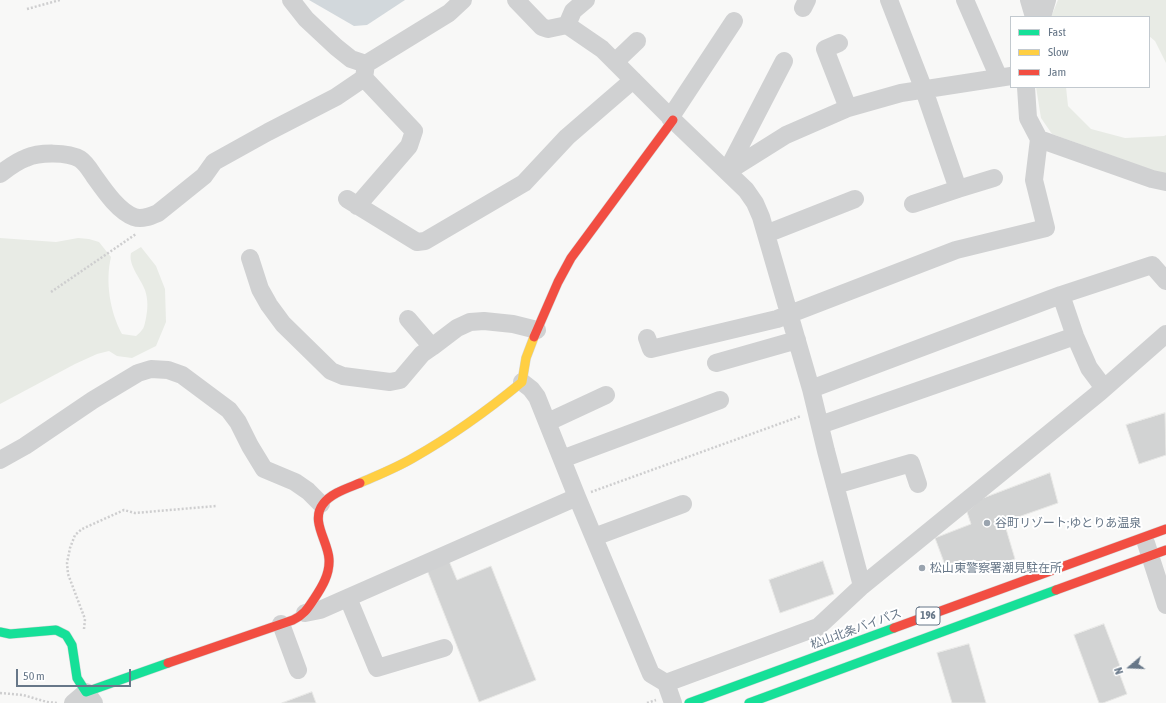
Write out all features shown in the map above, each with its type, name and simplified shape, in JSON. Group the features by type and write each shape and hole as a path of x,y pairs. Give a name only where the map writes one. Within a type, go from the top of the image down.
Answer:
{"main road":[{"path":"0,632 10,634 56,630 66,635 72,645 77,678 84,699 281,624 305,613 325,581 328,568 328,553 318,523 318,514 321,504 329,497 412,459 450,436 499,401 522,382 526,358 537,330 558,282 571,258 671,119"},
{"name":"松山北条バイパス","path":"689,703 1166,529"},
{"name":"196","path":"749,703 1158,553"}],"street":[{"path":"291,0 306,19 365,71 414,131 409,146 352,203 417,242 425,241 524,183 568,137 634,80"},
{"path":"0,174 25,158 36,154 64,155 80,159 86,164 107,194 124,212 135,218 151,216 158,213 204,176 214,162 336,97 365,71 449,13 463,0"},
{"path":"516,0 542,27 548,30 567,25 602,49 671,119 746,190 755,203 766,234 811,389 862,586"},
{"path":"889,0 924,90 958,189"},
{"path":"727,172 786,135 848,108 901,93 1005,77 965,0"},
{"path":"1028,0 1034,16"},
{"path":"1042,16 1047,0"},
{"path":"567,25 573,11 581,2"},
{"path":"671,119 734,21"},
{"path":"615,62 637,41"},
{"path":"839,43 825,49 848,108"},
{"path":"727,172 784,60"},
{"path":"647,338 651,349 705,330 777,319 956,250 1046,228 1034,180 1039,140 1028,118 1026,88"},
{"path":"1039,140 1152,179 1166,182"},
{"path":"913,204 994,178"},
{"path":"766,234 855,199"},
{"path":"250,258 260,289 269,305 283,324 331,371 343,376 390,382 400,380 422,354 457,328 470,322 484,321 513,324 537,330"},
{"path":"811,389 1062,295 1152,264 1166,281"},
{"path":"1062,295 1075,336 1089,368 1104,388"},
{"path":"408,319 432,347"},
{"path":"666,683 818,627 862,586 1104,388 1166,334"},
{"path":"818,418 1075,336"},
{"path":"716,363 797,340"},
{"path":"0,460 25,446 93,400 138,373 151,369 168,370 182,375 229,410 238,422 264,469 295,482 308,491 321,504"},
{"path":"522,382 531,389 537,397 651,674 666,683 673,703"},
{"path":"548,422 606,395"},
{"path":"562,459 720,400"},
{"path":"835,485 911,463 918,484"},
{"path":"305,613 320,610 577,497"},
{"path":"594,537 683,504"},
{"path":"1144,537 1158,553 1166,605"},
{"path":"348,598 377,668 444,648"},
{"path":"281,624 298,670"},
{"path":"818,627 828,652"}],"path":[{"path":"27,9 60,0"},
{"path":"52,292 138,232"},
{"path":"577,497 818,418"},
{"path":"68,639 81,633 85,627 85,619 68,574 66,563 75,535 82,529 124,510 135,513 216,506"},
{"path":"0,692 23,695 47,702 57,703"}],"shaded area":[{"path":"309,0 405,0 367,25 354,26"},
{"path":"1058,0 1166,0 1166,63 1155,41 1150,37 1150,16 1051,16"},
{"path":"1036,88 1066,88 1068,106 1091,129 1125,138 1166,135 1166,174 1052,134 1041,118"},
{"path":"0,238 56,242 78,238 99,242 111,257 108,276 114,316 122,334 136,336 144,326 147,311 147,300 145,290 131,262 131,253 141,247 156,266 165,289 166,322 156,346 132,358 117,356 109,351 97,354 0,404"}],"building":[{"path":"1165,413 1166,455 1139,464 1126,425"},
{"name":"谷町リゾート;ゆとりあ温泉","path":"1050,473 1058,503 1004,522 1015,559 977,571 975,562 948,573 935,538 971,524 967,512 981,499"},
{"path":"449,561 457,580 491,566 536,680 479,702 427,570"},
{"path":"823,561 834,594 780,613 769,580"},
{"path":"1104,624 1120,666 1117,667 1127,694 1103,703 1099,703 1074,635"},
{"path":"969,644 986,703 952,703 937,653"},
{"path":"312,692 316,703 282,703"}],"traffic: fast":[{"path":"749,703 1056,590"},
{"path":"689,703 894,628"},
{"path":"0,632 10,634 56,630 66,635 72,645 77,678 86,692 168,663"}],"traffic: slow":[{"path":"360,483 400,465 442,441 483,413 522,382 526,358 534,337"}],"traffic: jam":[{"path":"534,337 558,282 571,258 673,120"},
{"path":"168,663 293,620 303,614 320,590 325,580 329,565 328,552 319,524 319,511 326,500 330,497 340,491 360,483"},
{"path":"894,628 1166,529"},
{"path":"1056,590 1166,550"}],"place":[{"name":"谷町リゾート;ゆとりあ温泉","path":"987,523"},
{"name":"松山東警察署潮見駐在所","path":"922,568"}]}
